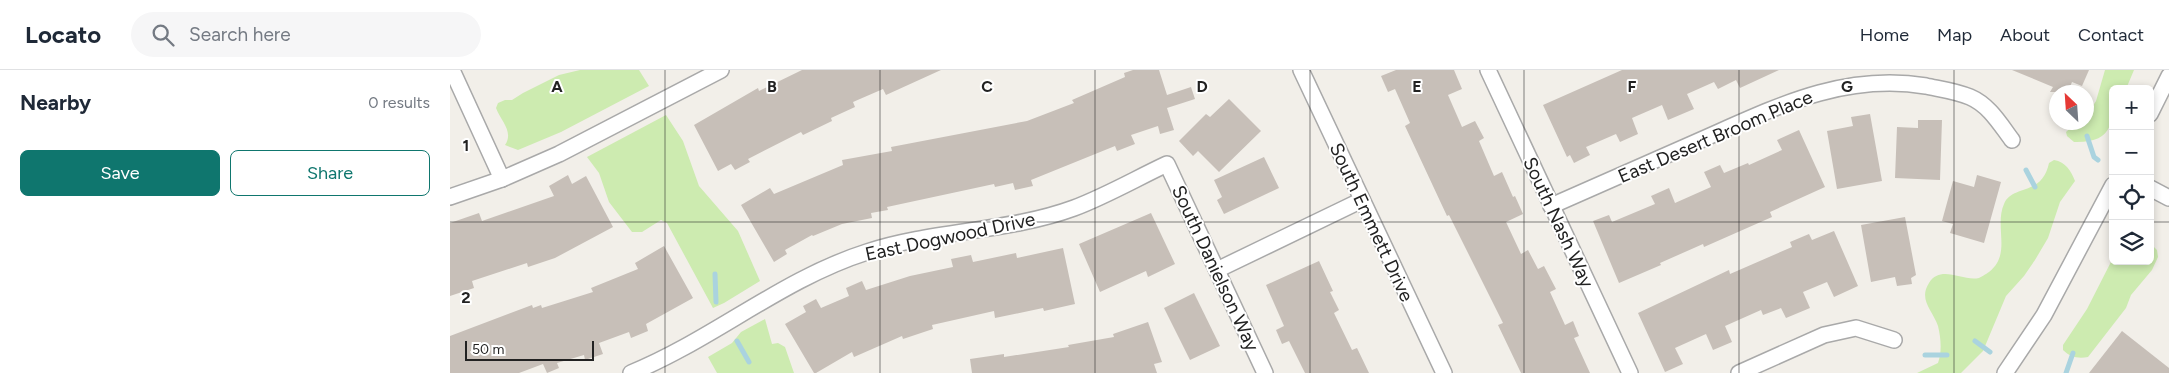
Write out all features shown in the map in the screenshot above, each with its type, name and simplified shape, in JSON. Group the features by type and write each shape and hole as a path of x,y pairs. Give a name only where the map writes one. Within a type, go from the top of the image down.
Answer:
{"street":[{"path":"452,70 502,179"},
{"path":"450,197 502,179 559,154 721,70"},
{"name":"South Emmett Drive","path":"1301,70 1444,373"},
{"name":"South Nash Way","path":"1488,70 1630,373"},
{"path":"2154,106 2169,76"},
{"name":"East Desert Broom Place","path":"1551,206 1788,102 1829,89 1861,84 1906,83 1971,97 1989,110 2012,140"},
{"name":"South Danielson Way","path":"1167,164 1262,372"},
{"name":"East Dogwood Drive","path":"632,373 696,342 818,270 868,252 917,239 1043,216 1075,208 1167,164"},
{"path":"2154,190 2169,198"},
{"path":"2010,372 2044,315 2109,193"},
{"path":"1217,270 1362,200"},
{"path":"1739,373 1824,335 1856,328 1894,340"}],"green space":[{"path":"580,70 639,70 649,86 561,132 518,150 505,145 508,136 506,126 496,108 498,103 512,100 559,75"},
{"path":"2105,70 2134,70 2128,85 2109,85 2109,128 2104,134 2097,139 2074,142 2067,136 2066,132 2068,130 2094,130 2094,104"},
{"path":"666,115 683,141 699,186 738,231 760,281 713,308 667,223 661,220 642,232 632,232 609,202 599,173 587,157"},
{"path":"2054,160 2068,167 2075,181 2060,202 2048,238 2035,260 2006,296 1983,351 1961,373 1917,373 1938,363 1940,354 1938,326 1925,295 1929,283 1934,277 1940,275 1946,274 1973,279 1989,272 1996,265 2000,257 2001,213 2004,204 2013,194 2034,186 2040,181 2049,163"},
{"path":"2154,247 2157,250 2158,257 2152,270 2131,295 2126,308 2088,357 2074,357 2063,350 2063,345 2087,309 2109,265 2154,265"},
{"path":"765,319 772,344 778,343 785,347 794,373 717,373 708,357 732,343 741,332"}],"building":[{"path":"802,70 941,70 886,95 883,89 853,102 855,107 831,118 832,121 803,135 801,132 748,159 750,162 735,170 731,164 718,171 694,125 758,88 759,91"},
{"path":"1133,70 1159,70 1167,95 1191,87 1195,99 1167,108 1174,130 1160,134 1158,126 1131,135 1135,144 1117,151 1115,146 1031,180 1033,186 1015,190 1013,183 995,187 994,184 887,207 888,210 871,213 872,218 842,224 812,235 785,250 787,254 774,262 741,205 770,188 774,194 843,165 842,160 892,151 891,147 1027,121 1074,103 1072,100 1125,77 1124,73"},
{"path":"1396,70 1454,70 1462,89 1448,95 1462,127 1475,121 1484,138 1479,141 1494,176 1502,172 1513,197 1515,196 1523,214 1506,222 1521,254 1528,250 1538,269 1544,266 1556,289 1550,292 1565,325 1573,321 1579,336 1574,338 1590,373 1521,373 1498,325 1503,323 1449,215 1447,216 1405,126 1410,123 1395,89 1388,92 1381,76"},
{"path":"1622,70 1779,70 1740,88 1736,80 1718,89 1714,82 1687,94 1694,109 1668,120 1662,105 1632,118 1638,134 1620,142 1616,134 1586,147 1590,155 1574,163 1570,155 1567,157 1543,105"},
{"path":"2012,70 2089,70 2082,85 2072,82 2071,85 2049,85"},
{"path":"1229,99 1261,131 1219,172 1198,151 1193,156 1179,141 1206,114 1210,117"},
{"path":"1870,114 1882,181 1837,189 1827,131 1853,126 1851,117"},
{"path":"1918,120 1942,120 1940,180 1895,178 1897,127 1918,128"},
{"path":"1799,130 1825,187 1770,212 1772,217 1704,247 1703,244 1619,283 1593,221 1609,215 1612,222 1655,204 1651,196 1669,188 1675,203 1711,187 1704,172 1720,165 1724,173 1748,163 1749,165 1782,150 1777,140"},
{"path":"1264,157 1279,188 1224,214 1217,200 1222,197 1214,180"},
{"path":"568,175 572,184 586,176 613,227 555,258 528,267 527,263 472,281 474,288 450,296 450,223 479,213 482,221 554,196 549,186"},
{"path":"1977,175 2001,182 1984,243 1950,233 1953,224 1942,221 1953,181 1974,187"},
{"path":"1151,213 1175,264 1148,277 1146,271 1100,292 1079,244"},
{"path":"1905,217 1916,275 1911,278 1912,284 1897,286 1895,277 1871,282 1861,225"},
{"path":"1834,231 1858,286 1834,297 1827,282 1803,292 1810,308 1786,318 1781,308 1763,315 1761,310 1725,326 1732,342 1713,350 1706,334 1675,348 1683,364 1665,372 1638,313 1729,270 1730,274 1792,247 1790,242 1809,234 1812,240"},
{"path":"664,246 693,298 646,324 648,331 631,338 629,332 599,343 603,354 585,360 584,355 557,363 559,368 547,373 543,364 519,373 450,373 450,336 532,305 533,308 541,305 542,308 593,292 591,288 638,269 635,263"},
{"path":"1063,248 1075,304 1044,311 1043,308 995,318 994,311 932,325 933,329 903,339 902,336 854,357 852,352 816,373 814,373 785,324 806,312 803,306 816,299 821,308 849,296 846,288 862,281 866,290 910,276 953,267 951,259 971,255 973,262 1016,253 1017,258"},
{"path":"1319,261 1333,291 1330,292 1339,310 1334,313 1352,350 1357,348 1369,373 1305,373 1289,341 1282,344 1276,330 1284,326 1266,285"},
{"path":"1194,293 1220,346 1190,360 1164,308"},
{"path":"1148,322 1162,362 1154,364 1157,373 972,373 970,359 1004,354 1004,357 1069,347 1068,345 1114,337 1113,334"},
{"path":"2122,331 2169,368 2169,373 2089,373"}],"waterway":[{"path":"2087,136 2094,157 2098,160"},
{"path":"2026,170 2035,187"},
{"path":"715,274 716,302"},
{"path":"737,341 749,362"},
{"path":"1975,341 1990,352"},
{"path":"2066,373 2073,353"},
{"path":"1925,355 1947,355"}]}
